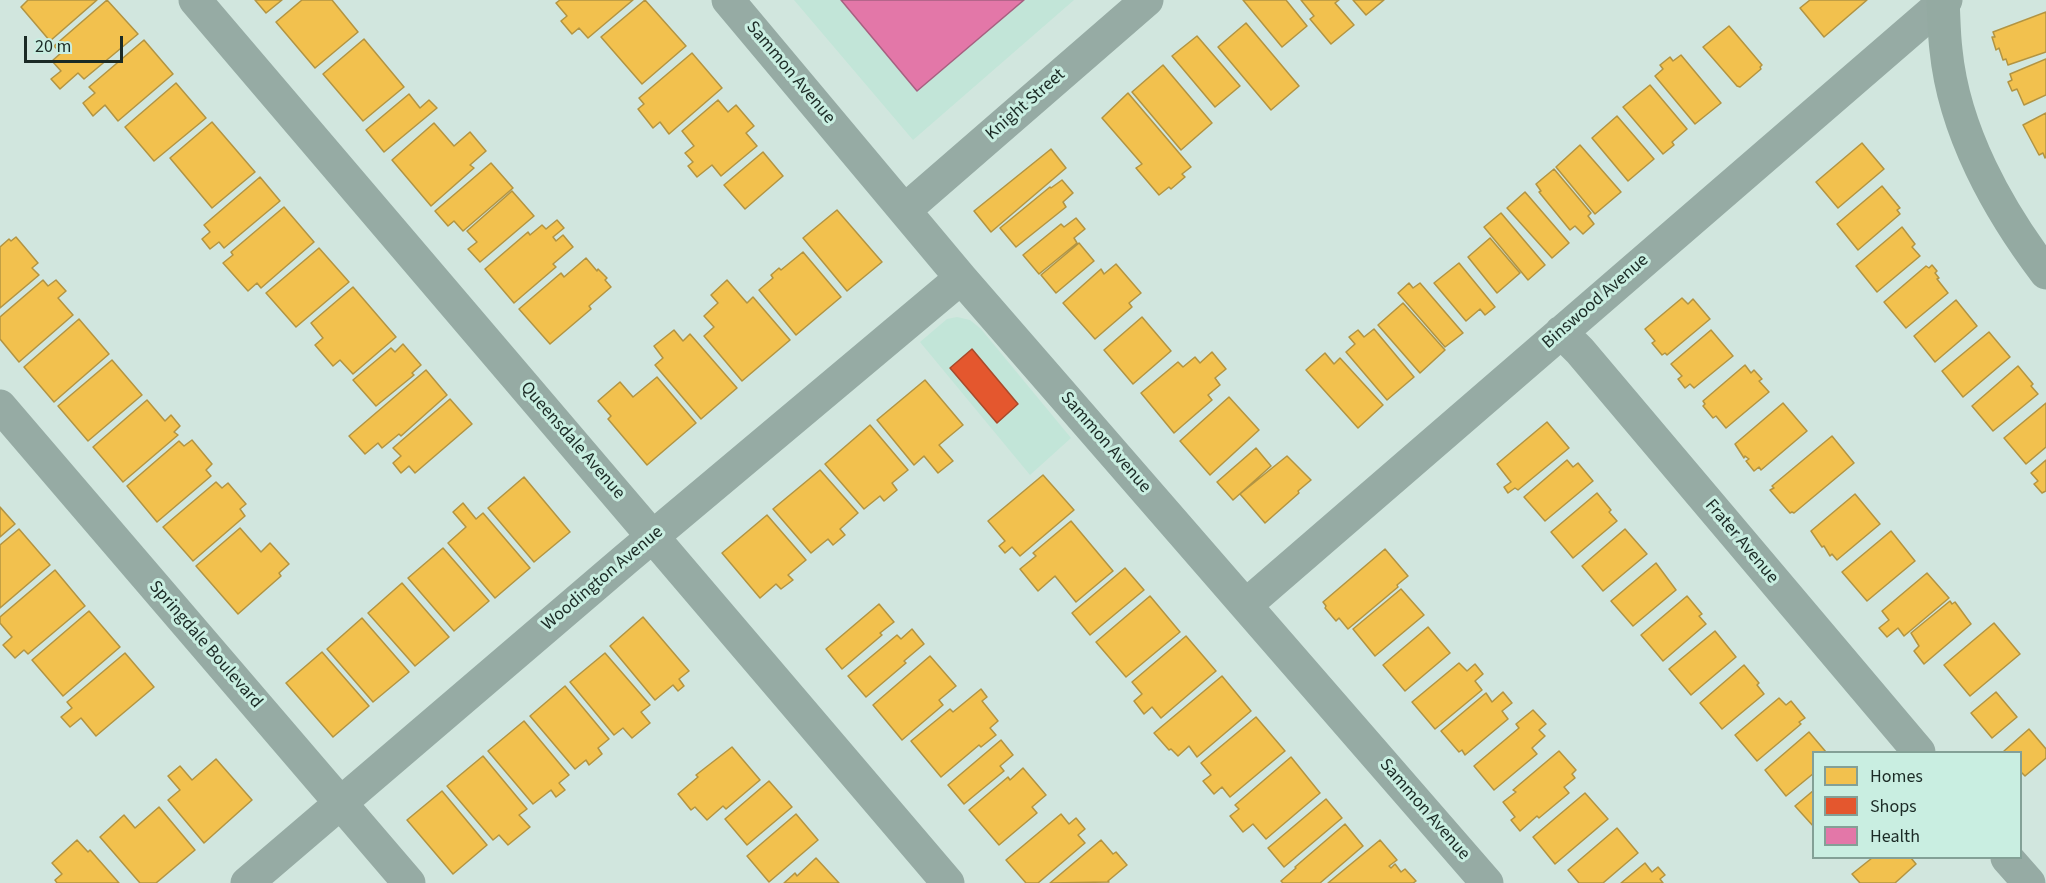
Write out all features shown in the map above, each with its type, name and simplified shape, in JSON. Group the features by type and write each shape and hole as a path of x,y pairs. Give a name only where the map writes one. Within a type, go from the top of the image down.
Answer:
{"street":[{"name":"Queensdale Avenue","path":"195,0 948,883"},
{"name":"Sammon Avenue","path":"728,0 961,278 1487,883"},
{"name":"Knight Street","path":"905,210 1147,0"},
{"path":"1944,1 1946,51 1953,90 1972,149 1999,205 2046,273"},
{"name":"Binswood Avenue","path":"1246,605 1944,1"},
{"name":"Woodington Avenue","path":"247,883 961,278"},
{"name":"Frater Avenue","path":"1561,332 1917,751"},
{"name":"Springdale Boulevard","path":"0,406 409,883"},
{"path":"2008,859 2029,883"}],"shaded area":[{"path":"794,0 1074,0 913,140"},
{"path":"957,317 970,320 981,329 1071,438 1030,475 920,342 947,319"}],"building: Homes":[{"path":"28,0 97,0 50,41 21,7"},
{"path":"107,0 138,34 84,79 78,73 60,89 51,79 61,71 52,61 61,53 54,46"},
{"path":"255,0 282,0 266,13"},
{"path":"302,0 332,0 358,32 315,68 276,22"},
{"path":"560,0 633,0 588,38 579,28 572,34 561,21 567,16 556,3"},
{"path":"645,0 686,46 642,84 601,37"},
{"path":"1243,0 1286,0 1307,26 1282,47"},
{"path":"1301,0 1339,0 1335,3 1354,25 1331,44 1310,19 1314,16"},
{"path":"1353,0 1384,0 1366,15"},
{"path":"1810,0 1867,0 1824,37 1800,8"},
{"path":"2046,12 2046,52 2008,65 2006,59 2003,60 1999,48 1996,50 1992,37 1995,37 1993,32"},
{"path":"1246,23 1299,86 1271,110 1218,47"},
{"path":"1729,26 1762,65 1761,69 1740,87 1703,47"},
{"path":"1197,36 1240,86 1215,107 1172,56"},
{"path":"364,39 404,87 363,121 323,74"},
{"path":"144,40 173,74 118,121 105,105 93,116 83,103 95,93 89,87"},
{"path":"692,53 722,88 669,134 660,122 653,128 638,109 644,104 639,98"},
{"path":"1681,55 1721,103 1695,124 1655,76 1663,69 1660,65 1670,57 1673,61"},
{"path":"2046,59 2046,95 2024,105 2017,89 2012,91 2008,82 2012,80 2010,74"},
{"path":"1163,65 1212,123 1181,150 1132,92"},
{"path":"176,83 206,118 154,161 125,127"},
{"path":"1650,85 1687,129 1672,142 1674,145 1663,154 1623,107"},
{"path":"1128,93 1191,167 1182,174 1185,177 1171,189 1169,187 1159,195 1136,168 1142,164 1102,118"},
{"path":"409,94 420,108 429,100 437,108 384,152 366,130"},
{"path":"718,100 728,112 736,105 754,126 746,133 757,146 721,176 712,165 697,177 688,166 693,162 685,153 694,146 682,131"},
{"path":"2046,113 2045,158 2043,153 2039,155 2023,125"},
{"path":"1617,116 1654,159 1628,181 1592,138"},
{"path":"212,122 255,172 212,208 170,158"},
{"path":"434,123 454,146 470,132 486,151 470,165 474,168 431,206 392,160"},
{"path":"1862,143 1884,169 1838,208 1816,182"},
{"path":"1580,145 1621,192 1595,214 1556,167"},
{"path":"1051,149 1066,168 991,232 974,211"},
{"path":"763,152 783,176 745,209 724,185"},
{"path":"491,163 513,188 463,231 454,221 448,226 435,211"},
{"path":"1554,169 1591,213 1588,216 1594,224 1583,234 1575,226 1570,230 1539,192 1541,191 1536,184"},
{"path":"260,177 280,201 224,248 219,242 210,249 202,239 210,232 204,225"},
{"path":"1062,180 1073,193 1063,202 1066,207 1016,247 1000,228 1050,187"},
{"path":"1882,186 1900,208 1897,210 1900,214 1858,250 1837,224"},
{"path":"512,191 534,216 480,262 468,249 477,242 467,231"},
{"path":"1525,192 1569,243 1552,258 1507,208"},
{"path":"284,207 314,242 261,288 257,283 248,291 223,263 233,255 231,252"},
{"path":"837,210 882,262 847,291 803,238"},
{"path":"1501,213 1545,265 1528,280 1484,227"},
{"path":"1076,218 1085,229 1074,238 1077,243 1039,274 1023,255 1061,224 1064,227"},
{"path":"557,220 564,228 553,237 556,241 563,235 573,247 553,264 556,267 514,303 485,269 528,232 530,235 542,225 546,229"},
{"path":"1902,227 1915,244 1912,247 1920,256 1877,292 1856,266"},
{"path":"16,237 38,263 32,268 39,275 0,308 0,247 9,239 11,241"},
{"path":"1490,238 1520,273 1497,293 1468,257"},
{"path":"1079,243 1094,261 1056,293 1041,275"},
{"path":"319,248 349,282 296,327 266,293"},
{"path":"803,252 841,297 796,335 759,290 773,278 771,275 779,268 781,270"},
{"path":"586,258 597,271 598,269 607,278 605,280 611,287 589,306 591,309 550,344 519,309 561,273 564,277"},
{"path":"1459,263 1495,307 1485,315 1480,309 1466,321 1434,283"},
{"path":"1116,264 1141,293 1129,303 1132,307 1095,339 1063,303 1101,269 1104,274"},
{"path":"1932,265 1937,271 1935,273 1939,278 1937,279 1948,293 1906,328 1884,302 1926,266 1929,268"},
{"path":"43,280 48,286 56,280 66,291 58,298 73,315 19,362 0,339 0,317"},
{"path":"727,280 747,303 753,297 790,340 742,381 704,336 714,327 704,316 718,303 711,295"},
{"path":"1409,283 1413,288 1420,283 1463,333 1445,347 1398,293"},
{"path":"353,287 396,337 353,374 340,360 333,366 315,345 323,338 311,323"},
{"path":"1682,298 1688,304 1693,299 1710,319 1667,355 1665,353 1662,355 1652,343 1655,341 1645,329"},
{"path":"1956,300 1977,326 1935,362 1914,336"},
{"path":"1403,303 1445,350 1420,373 1378,325"},
{"path":"1142,317 1171,351 1133,384 1104,350"},
{"path":"79,319 109,354 54,402 24,367"},
{"path":"1374,329 1414,377 1387,400 1346,352 1355,344 1349,337 1358,330 1364,337"},
{"path":"674,330 683,341 690,334 737,388 701,419 655,365 663,358 654,346"},
{"path":"1711,330 1733,356 1694,388 1690,384 1685,388 1678,379 1682,376 1671,364"},
{"path":"1989,332 2010,357 1963,397 1942,371"},
{"path":"403,344 421,365 412,373 414,375 376,406 353,380 391,348 395,352"},
{"path":"1212,352 1226,369 1215,378 1220,385 1208,395 1212,400 1174,433 1141,393 1178,362 1183,367 1195,357 1200,363"},
{"path":"1325,353 1334,364 1340,358 1383,405 1358,428 1306,370"},
{"path":"112,360 142,395 88,441 58,406"},
{"path":"1745,365 1751,373 1754,370 1762,379 1759,381 1769,392 1726,428 1716,416 1713,418 1703,406 1705,404 1703,401"},
{"path":"2018,366 2038,394 1993,431 1972,406"},
{"path":"426,370 447,395 401,436 399,434 382,448 378,443 365,454 349,436"},
{"path":"657,377 696,423 647,465 608,419 611,416 598,401 620,382 633,397"},
{"path":"925,380 963,425 939,445 953,461 938,473 924,456 914,465 877,420"},
{"path":"1229,397 1259,430 1210,475 1180,441"},
{"path":"450,399 472,424 415,473 409,466 401,473 393,463 401,456 393,448"},
{"path":"147,400 165,421 171,415 180,426 174,432 178,435 123,482 93,447"},
{"path":"1783,403 1807,431 1761,470 1759,467 1754,471 1746,461 1749,459 1745,456 1744,458 1735,444"},
{"path":"2046,403 2046,447 2026,464 2004,438"},
{"path":"1547,422 1569,448 1518,490 1515,488 1508,493 1504,487 1511,482 1497,464"},
{"path":"870,425 908,470 892,483 897,490 884,501 880,496 864,509 825,464"},
{"path":"1832,436 1854,463 1794,513 1790,513 1770,490 1774,488 1772,486"},
{"path":"192,440 212,464 206,470 211,476 157,522 127,486 179,441 184,446"},
{"path":"1256,448 1271,466 1233,500 1217,482"},
{"path":"1287,456 1311,480 1265,523 1240,494"},
{"path":"1567,460 1573,467 1578,463 1593,481 1545,521 1524,497"},
{"path":"2046,460 2046,491 2042,493 2034,484 2038,481 2031,473"},
{"path":"820,470 858,513 840,529 845,535 833,545 828,539 811,553 773,509"},
{"path":"1043,475 1074,510 1020,556 1012,547 1005,553 999,546 1005,541 988,521"},
{"path":"524,477 570,532 534,562 488,508"},
{"path":"216,482 222,488 228,483 246,504 240,509 245,516 193,561 163,527"},
{"path":"1597,493 1617,521 1573,558 1551,532"},
{"path":"1855,494 1880,524 1837,560 1832,554 1830,556 1811,531"},
{"path":"463,503 476,519 483,513 530,568 495,598 448,543 466,527 453,512"},
{"path":"0,507 15,524 0,537"},
{"path":"767,515 806,560 788,575 793,580 781,589 776,584 760,598 722,553"},
{"path":"1071,521 1113,571 1076,602 1055,576 1038,591 1020,569 1036,556 1033,553"},
{"path":"240,528 261,552 270,543 289,564 279,573 281,576 238,614 196,566"},
{"path":"19,529 50,565 0,608 0,545"},
{"path":"1625,529 1647,554 1603,591 1582,566"},
{"path":"1891,531 1915,561 1867,601 1842,572"},
{"path":"443,548 489,601 454,631 408,578"},
{"path":"1385,549 1408,576 1348,629 1339,618 1336,621 1323,602"},
{"path":"1656,563 1676,590 1633,626 1611,601"},
{"path":"1125,568 1144,590 1090,635 1072,613"},
{"path":"55,570 85,606 28,654 24,650 15,658 3,645 12,637 0,623 0,617"},
{"path":"1927,573 1949,598 1904,636 1898,628 1887,637 1879,628 1889,620 1882,611"},
{"path":"402,583 449,637 415,666 368,613"},
{"path":"1401,589 1424,615 1375,656 1353,629"},
{"path":"1150,596 1180,632 1126,677 1096,642"},
{"path":"1687,596 1702,614 1699,616 1706,624 1663,661 1641,635"},
{"path":"1950,601 1952,604 1955,602 1971,624 1924,664 1914,651 1919,646 1911,633"},
{"path":"879,604 894,622 842,669 826,649"},
{"path":"89,611 120,647 63,696 32,660"},
{"path":"643,617 689,671 679,679 684,686 678,691 673,685 655,700 610,646"},
{"path":"362,618 409,672 373,702 327,649"},
{"path":"1994,623 2020,654 1970,696 1944,665"},
{"path":"1428,627 1450,653 1405,691 1383,665"},
{"path":"912,629 924,644 904,661 906,663 866,697 848,676 897,635 901,639"},
{"path":"1715,631 1736,657 1691,695 1669,669"},
{"path":"1186,636 1216,671 1161,718 1152,707 1144,714 1134,701 1142,694 1132,682"},
{"path":"322,652 369,706 333,737 286,683"},
{"path":"125,653 154,687 96,736 81,718 70,727 61,717 72,708 67,702"},
{"path":"605,653 650,705 641,712 650,723 632,738 623,728 614,735 570,682"},
{"path":"930,656 956,686 939,700 943,705 902,740 873,705"},
{"path":"1459,663 1467,671 1475,664 1483,674 1475,681 1482,690 1435,729 1412,702"},
{"path":"1744,665 1759,683 1757,685 1764,694 1722,729 1700,703"},
{"path":"1222,676 1251,711 1197,757 1189,746 1178,756 1171,749 1169,750 1154,733"},
{"path":"565,686 609,739 598,748 602,754 589,765 586,760 575,769 530,716"},
{"path":"981,689 987,697 982,701 998,721 990,728 996,735 981,747 979,745 941,777 911,741 950,709 953,712"},
{"path":"1503,692 1512,703 1502,711 1508,719 1465,755 1462,750 1459,752 1441,731 1486,693 1492,702"},
{"path":"1996,692 2017,717 1992,738 1971,713"},
{"path":"1779,698 1786,705 1791,701 1805,718 1799,722 1801,724 1757,761 1735,735"},
{"path":"1533,710 1546,724 1539,730 1545,736 1532,748 1537,754 1494,790 1474,766 1519,728 1516,724"},
{"path":"1256,717 1285,751 1230,797 1222,787 1214,794 1203,781 1211,775 1201,763"},
{"path":"524,721 569,775 559,783 565,790 556,797 551,790 533,804 488,751"},
{"path":"2029,729 2046,749 2046,758 2025,776 2022,773 2022,751 2004,751"},
{"path":"1809,732 1825,751 1812,751 1812,775 1786,796 1765,770"},
{"path":"1001,740 1013,755 1000,766 1004,771 964,804 948,785"},
{"path":"732,747 760,780 726,809 723,806 707,820 695,807 691,810 678,794 698,777 696,775"},
{"path":"1559,751 1576,770 1572,774 1575,778 1564,787 1569,793 1520,831 1511,820 1515,817 1503,802 1516,792 1513,790"},
{"path":"483,756 527,809 519,815 530,827 508,845 499,835 493,840 447,786"},
{"path":"1291,757 1320,793 1266,839 1253,824 1243,832 1230,816 1239,809 1235,805"},
{"path":"216,759 252,800 204,843 168,800 180,790 168,776 180,766 192,780"},
{"path":"1023,768 1046,795 1032,807 1037,813 999,845 969,810 1008,777 1010,780"},
{"path":"769,781 792,807 747,845 725,819"},
{"path":"442,791 487,845 453,874 407,820"},
{"path":"1812,792 1812,825 1795,806"},
{"path":"1585,793 1608,819 1555,864 1533,837"},
{"path":"1326,799 1342,818 1284,867 1268,848"},
{"path":"159,807 195,850 156,883 140,883 100,837 124,815 135,828"},
{"path":"796,814 818,840 769,882 747,856"},
{"path":"1061,814 1069,824 1076,818 1085,829 1078,835 1085,843 1038,883 1026,883 1006,860"},
{"path":"1345,824 1363,846 1320,883 1283,883 1281,881 1295,867"},
{"path":"1617,828 1638,853 1603,883 1579,883 1568,870"},
{"path":"77,840 88,852 90,850 119,883 57,883 55,880 62,874 52,863"},
{"path":"1101,840 1127,865 1109,882 1050,883"},
{"path":"1380,840 1397,860 1389,866 1391,868 1395,864 1401,872 1405,869 1416,881 1413,883 1328,883"},
{"path":"816,858 839,883 784,883 795,873 797,876"},
{"path":"1871,859 1912,859 1916,864 1895,883 1860,883 1852,874"},
{"path":"1645,863 1652,872 1658,867 1665,875 1660,879 1663,883 1621,883"}],"building: Shops":[{"path":"972,349 1018,404 997,423 950,368"}],"building: Health":[{"path":"841,0 1024,0 917,91"}]}
